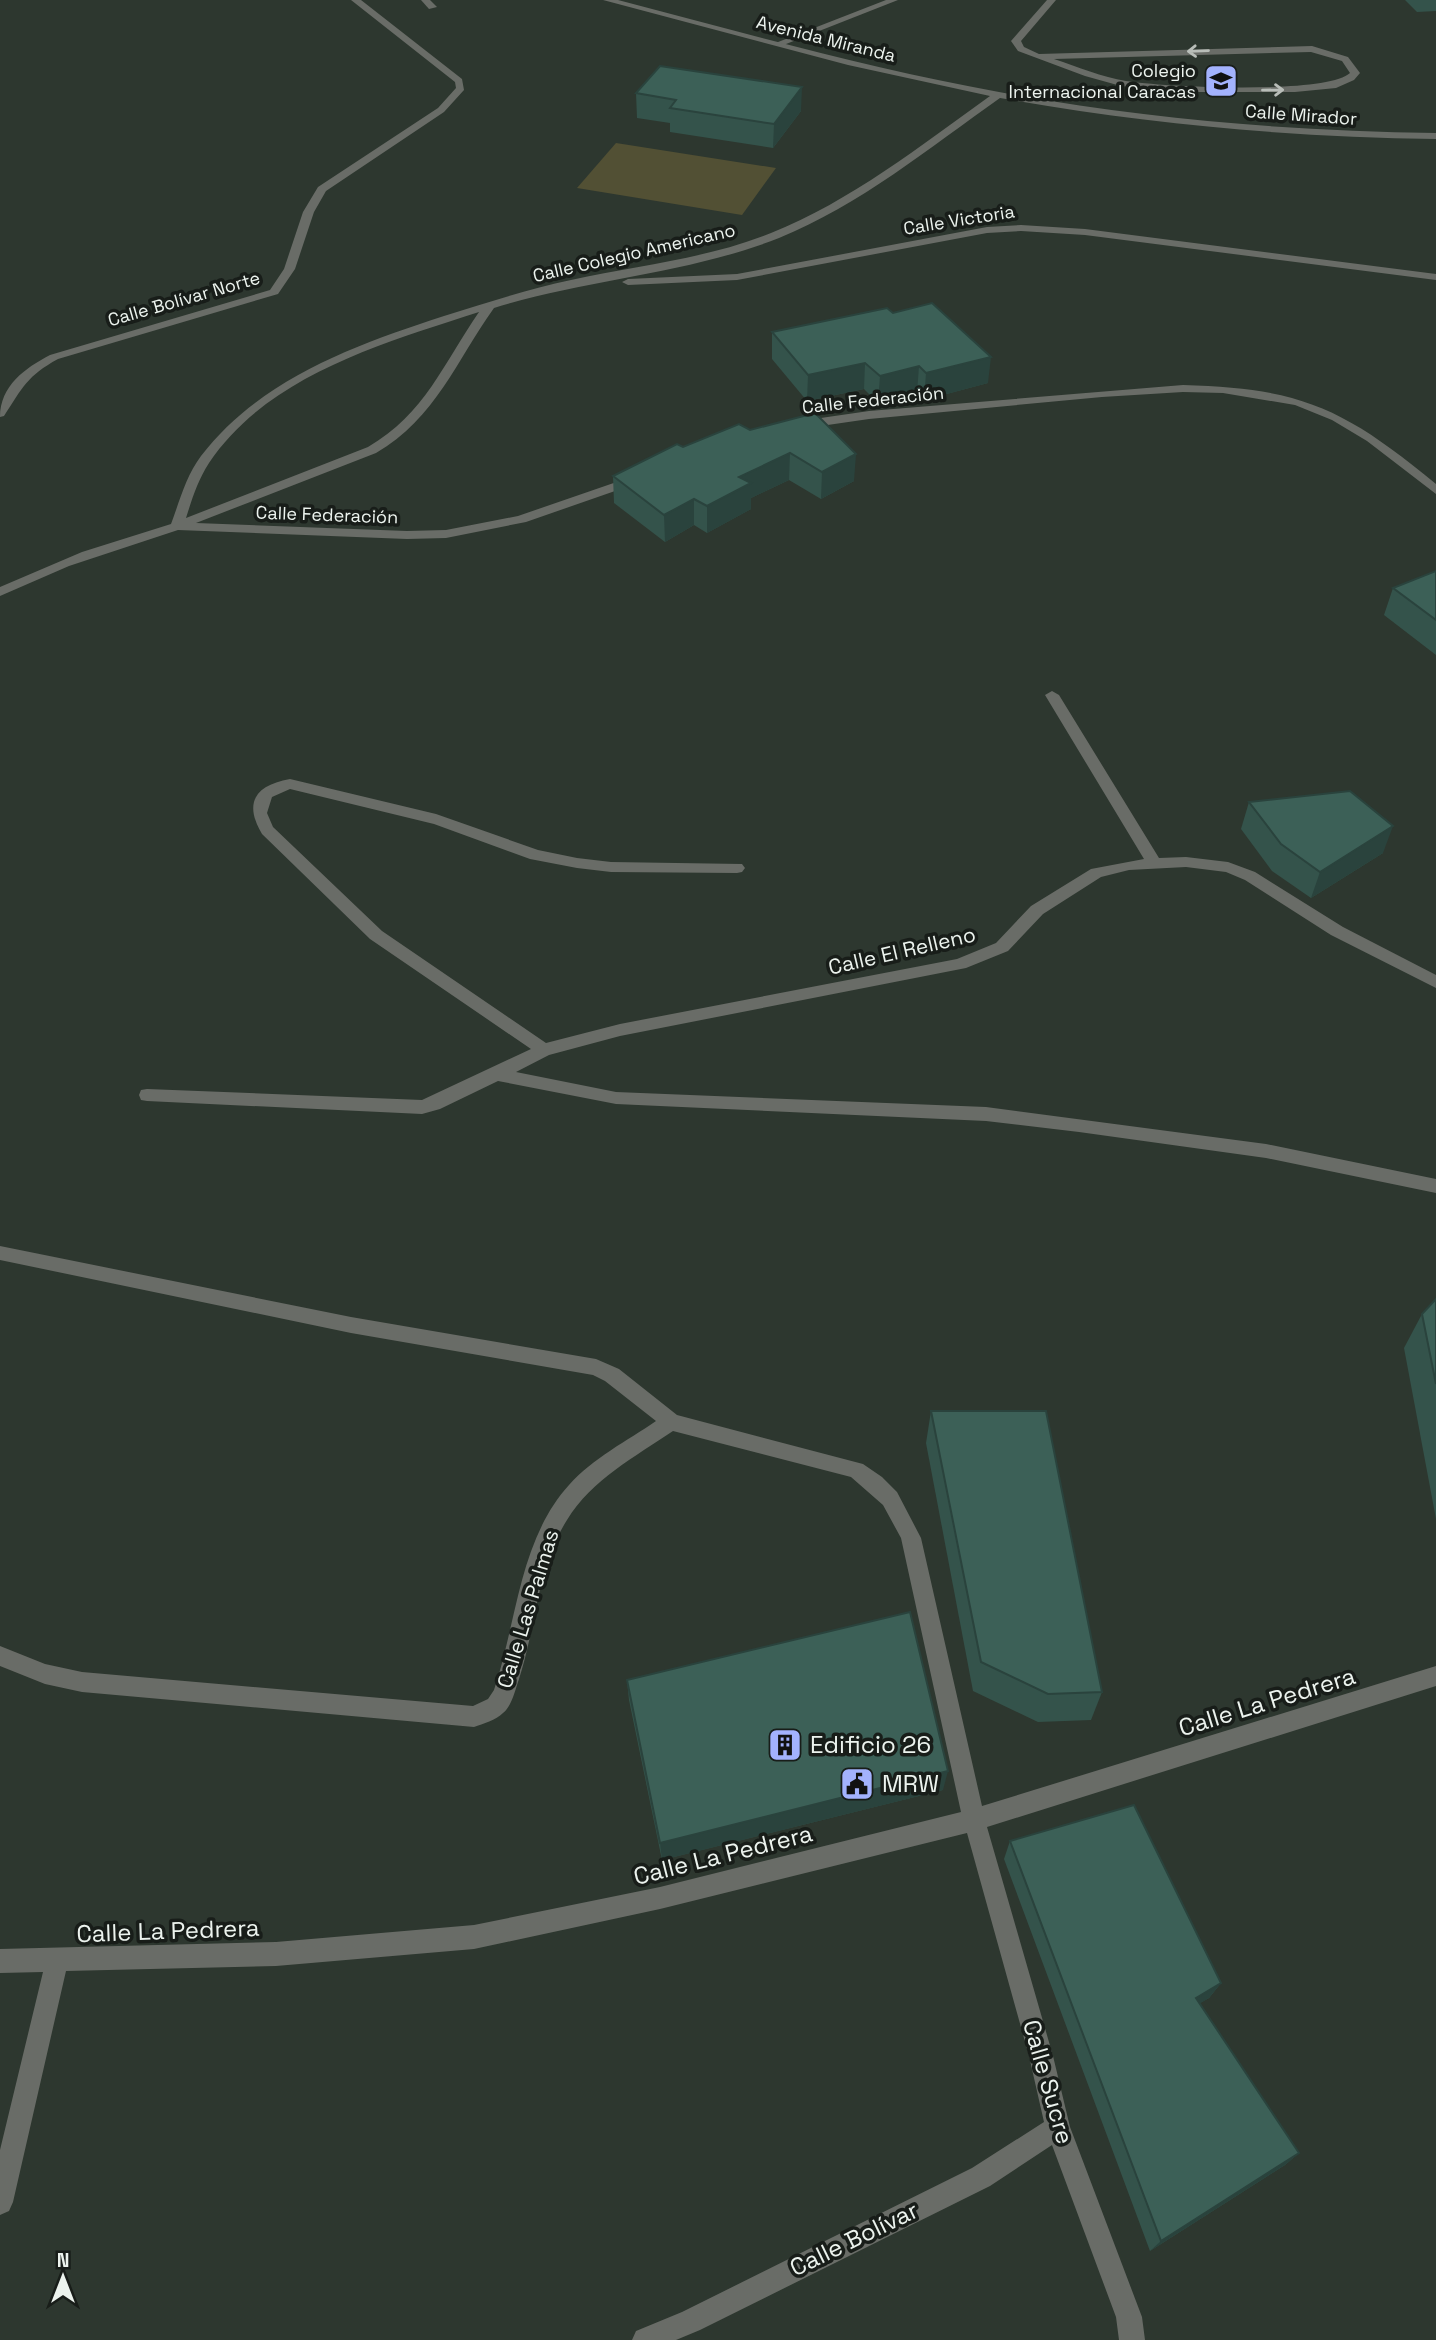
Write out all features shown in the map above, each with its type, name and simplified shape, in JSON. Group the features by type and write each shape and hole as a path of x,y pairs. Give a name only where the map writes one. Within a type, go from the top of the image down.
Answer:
{"street":[{"name":"Calle Bolívar Norte","path":"0,413 20,379 54,358 101,341 274,292 299,242 314,199 322,189 441,110 457,94 461,88 459,81 355,0"},
{"name":"Avenida Miranda","path":"607,0 778,44 998,95"},
{"path":"778,44 894,0"},
{"path":"1038,57 1312,49 1345,59 1355,73 1336,85 1295,89 1170,89 1124,85 1038,57 1021,49 1016,41 1052,0"},
{"name":"Calle Mirador","path":"998,95 1168,121 1372,135 1436,135"},
{"name":"Calle Colegio Americano","path":"177,526 197,473 206,459 266,400 307,373 367,345 490,305 572,283 679,264 748,245 802,224 876,179 998,95"},
{"name":"Calle Victoria","path":"572,283 737,277 987,230 1021,228 1149,239 1436,277"},
{"path":"0,592 18,582 118,544 177,526 372,450 395,438 428,403 468,335 490,305"},
{"name":"Calle Federación","path":"784,428 884,414 1119,394 1200,389 1249,392 1300,402 1328,413 1382,446 1436,490"},
{"name":"Calle Federación","path":"177,526 407,535 446,534 521,519 642,477"},
{"path":"1052,695 1154,863"},
{"path":"544,1050 376,934 267,830 261,809 266,792 272,787 289,784 436,819 535,855 577,863 611,867 737,868"},
{"name":"Calle El Relleno","path":"147,1095 422,1107 445,1099 544,1050 620,1030 960,964 1002,947 1037,910 1096,873 1118,867 1154,863 1199,863 1240,871 1337,931 1436,982"},
{"path":"497,1074 616,1098 908,1110 1079,1125 1266,1151 1436,1186"},
{"path":"0,1253 351,1325 596,1367 612,1375 671,1422 856,1470 877,1483 889,1496 900,1510 911,1538 974,1820"},
{"name":"Calle Las Palmas","path":"0,1656 45,1674 82,1682 474,1717 496,1706 503,1695 540,1554 565,1505 577,1490 594,1476 671,1422"},
{"name":"Calle La Pedrera","path":"0,1961 276,1954 474,1937 660,1898 974,1820 1436,1676"},
{"name":"Calle Sucre","path":"974,1820 1041,2056 1058,2127 1129,2318 1132,2340"},
{"path":"0,2203 57,1960"},
{"name":"Calle Bolívar","path":"645,2340 691,2321 981,2177 1058,2127"}],"shaded area":[{"path":"616,143 776,168 742,215 577,188"}],"building":[{"path":"660,66 802,87 774,124 670,108 676,100 636,93"},
{"path":"932,303 991,357 926,373 919,366 880,376 865,363 808,375 772,332 887,308 893,313"},
{"path":"815,413 856,454 822,472 790,453 739,477 751,483 707,506 694,499 664,515 613,476 677,444 683,447 739,424 750,430"},
{"path":"1436,571 1436,620 1393,588"},
{"path":"1350,791 1393,826 1320,872 1281,844 1249,802"},
{"path":"1436,1299 1436,1384 1422,1314"},
{"path":"931,1411 1046,1411 1102,1692 1048,1694 981,1662"},
{"name":"Edificio 26","path":"910,1612 948,1771 660,1843 627,1680"},
{"path":"1134,1805 1221,1983 1196,1998 1299,2153 1161,2241 1010,1841"}],"place":[{"name":"Colegio Internacional Caracas","path":"1221,81"},
{"name":"Edificio 26","path":"785,1745"},
{"name":"MRW","path":"857,1784"}]}
